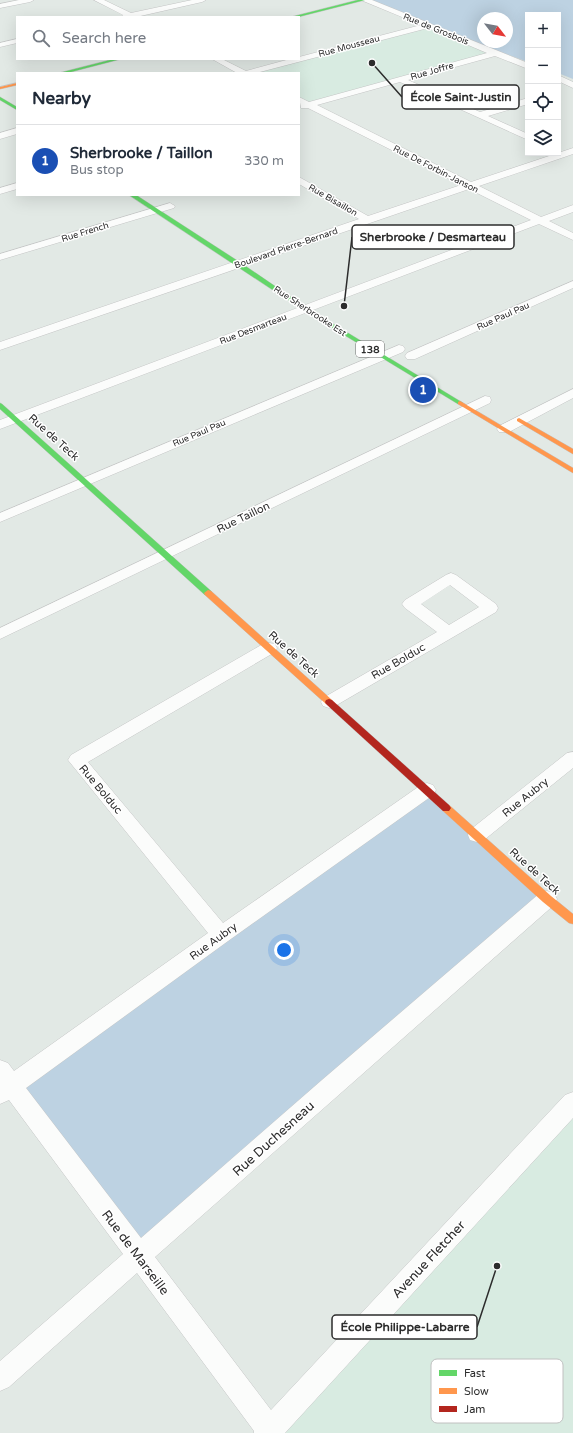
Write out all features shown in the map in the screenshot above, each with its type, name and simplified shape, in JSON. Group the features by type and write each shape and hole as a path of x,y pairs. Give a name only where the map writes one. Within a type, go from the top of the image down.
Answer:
{"main road":[{"path":"297,16 364,0"},
{"path":"65,72 115,60"},
{"path":"0,88 16,84"},
{"path":"0,98 16,108"},
{"name":"Rue Sherbrooke Est","path":"134,196 239,264 304,309 573,471"},
{"path":"159,199 173,208"},
{"path":"242,252 265,266"},
{"name":"Rue Sherbrooke Est","path":"319,300 335,310"},
{"name":"138","path":"386,341 424,364"},
{"name":"Rue de Teck","path":"0,405 547,899 573,920"},
{"path":"508,414 573,452"}],"street":[{"path":"0,6 30,0"},
{"path":"98,0 127,16"},
{"path":"133,16 202,0"},
{"name":"Rue de Grosbois","path":"364,0 525,65"},
{"name":"Rue Mousseau","path":"300,59 428,26"},
{"path":"0,45 16,41"},
{"name":"Rue Joffre","path":"304,106 495,53"},
{"path":"218,60 243,72"},
{"name":"Rue Mousseau","path":"249,72 296,60"},
{"path":"402,80 525,136"},
{"path":"561,80 570,87"},
{"path":"480,115 525,102"},
{"name":"Rue De Forbin-Janson","path":"304,106 469,185 573,237"},
{"path":"0,136 16,131"},
{"name":"Boulevard Pierre-Bernard","path":"0,346 565,152"},
{"name":"Rue Bisaillon","path":"300,181 367,220"},
{"path":"0,191 16,186"},
{"name":"Rue French","path":"0,257 155,210 173,208"},
{"name":"Rue Desmarteau","path":"0,425 304,309 319,300 573,208"},
{"name":"Rue Paul Pau","path":"411,356 573,284"},
{"name":"Rue Paul Pau","path":"0,518 84,481 399,349"},
{"path":"504,429 573,393"},
{"name":"Rue Taillon","path":"0,634 469,408 484,399"},
{"name":"Rue Bolduc","path":"328,702 447,632"},
{"name":"Rue Bolduc","path":"221,935 77,760 269,648"},
{"name":"Rue Aubry","path":"477,835 573,758"},
{"name":"Rue Aubry","path":"4,1084 221,935 426,790"},
{"name":"Rue Duchesneau","path":"0,1378 139,1257 330,1086 547,899"},
{"name":"Rue de Marseille","path":"4,1084 139,1257 270,1432"},
{"name":"Avenue Fletcher","path":"270,1432 573,1102"}],"shaded area":[{"path":"365,0 573,0 573,79 561,74 561,12 525,12 525,61 489,48 513,48 513,12 477,12 477,44 428,26"},
{"path":"428,26 477,46 477,48 483,48 495,53 308,105 300,101 300,72 250,72"},
{"path":"427,790 547,899 139,1257 11,1086"},
{"path":"573,1102 573,1433 272,1433"}],"traffic: fast":[{"path":"297,16 363,0"},
{"path":"65,72 115,60"},
{"path":"0,98 16,108"},
{"path":"134,196 239,264 305,309 460,403"},
{"path":"0,405 208,593"}],"traffic: slow":[{"path":"0,88 16,84"},
{"path":"460,403 573,471"},
{"path":"519,420 573,452"},
{"path":"208,593 329,702"},
{"path":"446,808 547,899 573,920"}],"traffic: jam":[{"path":"329,702 446,808"}],"place":[{"name":"École Saint-Justin","path":"372,63"},
{"name":"Sherbrooke / Desmarteau","path":"344,306"},
{"name":"Sherbrooke / Taillon","path":"423,390"},
{"name":"École Philippe-Labarre","path":"497,1266"}]}
